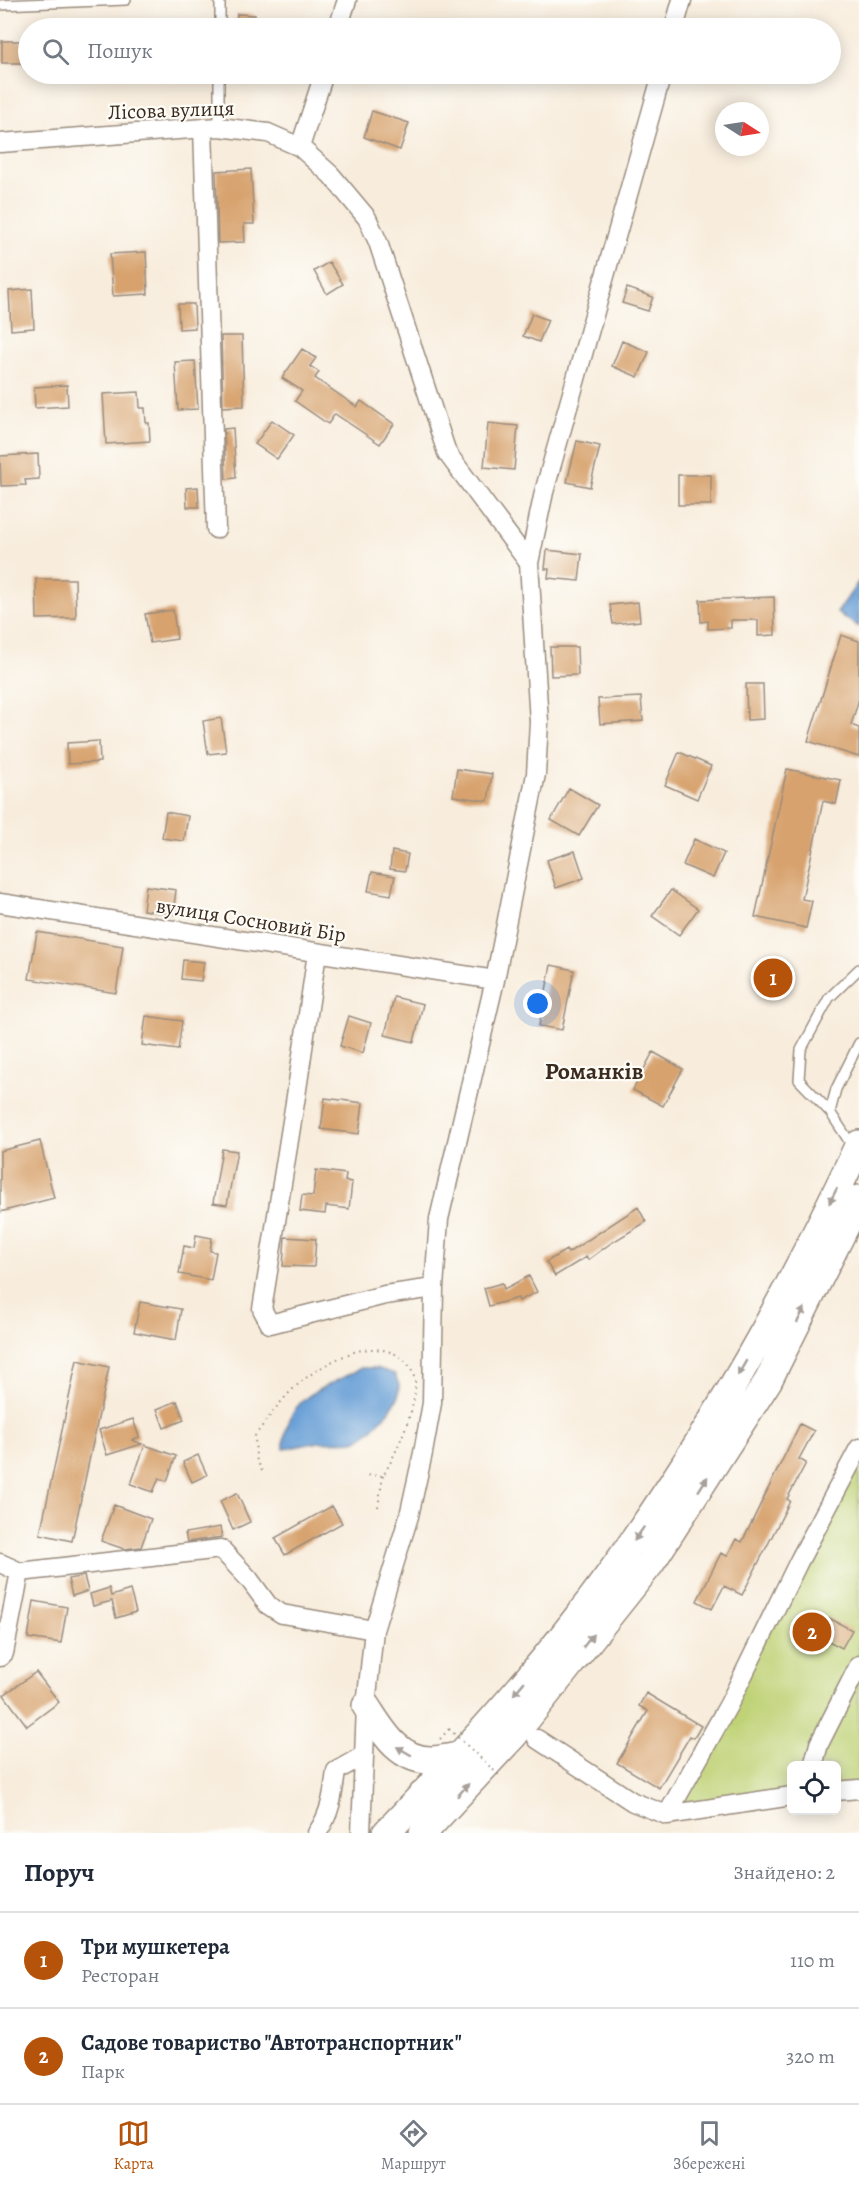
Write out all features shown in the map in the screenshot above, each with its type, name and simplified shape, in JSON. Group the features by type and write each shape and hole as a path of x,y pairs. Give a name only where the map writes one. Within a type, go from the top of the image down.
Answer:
{"main road":[{"path":"386,1833 460,1756 573,1623 639,1534 697,1445 770,1320 857,1148"},
{"path":"423,1833 514,1734 651,1563 768,1381 859,1199"},
{"path":"366,1706 393,1744 408,1755 430,1760 460,1756"}],"street":[{"path":"341,18 346,0"},
{"path":"677,18 682,0"},
{"path":"300,147 321,84"},
{"path":"361,1833 366,1706 374,1630 409,1516 432,1402 434,1288 439,1218 495,980 536,774 538,722 530,563 544,492 659,84"},
{"path":"211,127 216,529"},
{"name":"Лісова вулиця","path":"0,143 211,127 268,133 300,147 331,175 367,218 378,242 447,453 530,563"},
{"name":"вулиця Сосновий Бір","path":"0,903 495,980"},
{"path":"317,953 262,1309 270,1324 385,1295 434,1288"},
{"path":"667,1815 729,1704 799,1561 859,1448"},
{"path":"0,1563 20,1572 221,1549 268,1605 282,1614 374,1630"},
{"path":"0,1657 4,1653 20,1572"},
{"path":"814,1761 819,1744 859,1665"},
{"path":"537,1739 633,1802 667,1815 787,1797"},
{"path":"317,1833 326,1821 332,1803 336,1771 364,1755"},
{"path":"841,1791 859,1789"}],"lane":[{"path":"0,6 126,0"},
{"path":"218,0 220,18"},
{"path":"211,127 217,84"},
{"path":"857,1148 830,1112 799,1080 801,1050 829,998 859,969"},
{"path":"830,1112 836,1089 859,1043"}],"path":[{"path":"262,1471 256,1458 255,1436 286,1397 309,1376 355,1352 374,1349 396,1353 409,1364 415,1383 403,1433 395,1455 383,1476 378,1507"},
{"path":"365,1475 383,1476"},
{"path":"438,1741 449,1729 500,1776"}],"green space":[{"path":"859,1446 859,1789 841,1791 841,1761 787,1761 787,1797 667,1815"}],"water":[{"path":"859,581 859,627 837,613"},
{"path":"361,1368 376,1368 395,1374 399,1385 398,1398 388,1413 367,1434 355,1441 319,1442 284,1449 289,1421 296,1408 311,1394"}],"building":[{"path":"237,14 255,15 255,18 237,18"},
{"path":"2,41 18,41 18,63 2,63"},
{"path":"372,111 409,123 400,150 364,137"},
{"path":"251,169 254,224 244,224 245,242 218,243 216,171"},
{"path":"146,252 148,294 113,296 110,254"},
{"path":"329,262 343,284 327,294 314,271"},
{"path":"627,288 653,297 648,311 622,303"},
{"path":"32,289 34,328 11,330 9,291"},
{"path":"178,304 194,304 195,328 179,329"},
{"path":"532,314 548,320 539,342 523,336"},
{"path":"221,336 242,336 244,406 223,407"},
{"path":"622,341 649,352 638,377 612,366"},
{"path":"302,349 316,358 310,366 319,372 315,378 357,407 361,401 394,424 380,444 335,414 328,424 295,401 302,391 282,378"},
{"path":"195,361 198,409 178,410 175,362"},
{"path":"67,385 68,406 35,408 34,387"},
{"path":"139,392 140,408 145,408 146,423 149,423 150,441 106,444 103,394"},
{"path":"272,420 294,435 277,459 255,444"},
{"path":"488,423 518,426 514,470 484,467"},
{"path":"233,428 236,478 226,479 224,429"},
{"path":"577,441 600,446 590,487 567,482"},
{"path":"38,454 39,479 25,480 26,485 1,486 0,456"},
{"path":"678,475 711,475 711,505 678,505"},
{"path":"198,487 199,507 187,507 186,488"},
{"path":"547,550 582,554 579,581 548,578 549,569 545,569"},
{"path":"36,579 75,579 76,618 37,619"},
{"path":"774,597 775,635 758,636 758,620 731,620 731,628 708,629 708,621 701,622 700,600"},
{"path":"638,602 640,621 613,624 610,605"},
{"path":"173,610 177,639 150,643 145,614"},
{"path":"841,635 859,641 859,699 851,725 859,728 859,757 808,741"},
{"path":"550,647 577,647 578,675 551,676"},
{"path":"746,684 763,684 764,719 747,720"},
{"path":"641,697 643,721 600,724 598,699"},
{"path":"221,718 226,752 208,754 203,721"},
{"path":"99,741 100,762 68,764 67,743"},
{"path":"679,752 711,766 697,799 665,785"},
{"path":"457,769 492,774 488,801 453,796"},
{"path":"787,769 841,780 836,804 823,801 802,899 812,901 806,928 755,917"},
{"path":"569,788 598,805 579,836 551,820"},
{"path":"166,812 188,816 184,841 162,838"},
{"path":"694,839 724,853 713,878 683,865"},
{"path":"392,851 408,854 405,871 390,869"},
{"path":"575,851 584,878 556,888 547,860"},
{"path":"372,872 395,876 391,895 368,891"},
{"path":"146,886 176,890 173,914 143,910"},
{"path":"671,890 698,909 679,935 652,916"},
{"path":"37,932 123,946 116,993 29,979"},
{"path":"183,960 204,962 201,981 181,979"},
{"path":"551,965 574,970 562,1030 539,1026"},
{"path":"394,997 423,1004 414,1042 385,1035"},
{"path":"146,1016 182,1021 178,1050 142,1045"},
{"path":"349,1016 371,1023 363,1053 340,1046"},
{"path":"653,1052 683,1069 663,1106 633,1090"},
{"path":"325,1098 363,1103 359,1134 321,1129"},
{"path":"40,1141 54,1198 0,1212 0,1151"},
{"path":"222,1149 237,1151 227,1205 213,1203"},
{"path":"316,1170 346,1174 345,1181 352,1182 349,1209 326,1206 325,1214 300,1211 302,1195 313,1196"},
{"path":"638,1207 646,1222 588,1260 586,1257 555,1276 546,1262 566,1250 568,1253"},
{"path":"196,1235 212,1238 210,1251 216,1252 211,1280 179,1274 184,1246 194,1248"},
{"path":"285,1237 316,1239 314,1267 283,1266"},
{"path":"529,1276 537,1292 519,1301 518,1298 489,1306 484,1288 502,1283 504,1289"},
{"path":"140,1302 181,1309 176,1340 134,1332"},
{"path":"77,1360 109,1367 72,1541 40,1534"},
{"path":"177,1401 184,1420 164,1428 157,1409"},
{"path":"133,1419 139,1437 132,1440 142,1444 107,1455 99,1430"},
{"path":"800,1424 814,1431 799,1459 806,1463 787,1499 790,1501 742,1595 724,1586 712,1609 697,1601 721,1553 727,1556 736,1539 742,1542"},
{"path":"145,1445 176,1456 167,1481 159,1478 153,1492 131,1484"},
{"path":"198,1455 207,1475 192,1482 183,1462"},
{"path":"237,1493 250,1522 233,1530 220,1501"},
{"path":"114,1505 151,1519 141,1547 124,1549 101,1541"},
{"path":"332,1506 342,1523 285,1555 275,1538"},
{"path":"220,1527 222,1537 187,1542 185,1533"},
{"path":"84,1576 88,1591 72,1596 68,1579"},
{"path":"109,1588 111,1596 130,1590 136,1612 116,1618 112,1601 93,1606 90,1594"},
{"path":"34,1601 67,1607 61,1643 28,1638"},
{"path":"829,1618 852,1630 842,1648 819,1636"},
{"path":"36,1672 59,1702 27,1726 4,1695"},
{"path":"646,1693 701,1726 694,1738 690,1736 659,1788 617,1763 648,1711 639,1706"}],"place":[{"name":"Три мушкетера","path":"773,978"},
{"name":"Садове товариство \"Автотранспортник\"","path":"812,1632"}],"district":[{"name":"Романків","path":"594,1071"}]}
